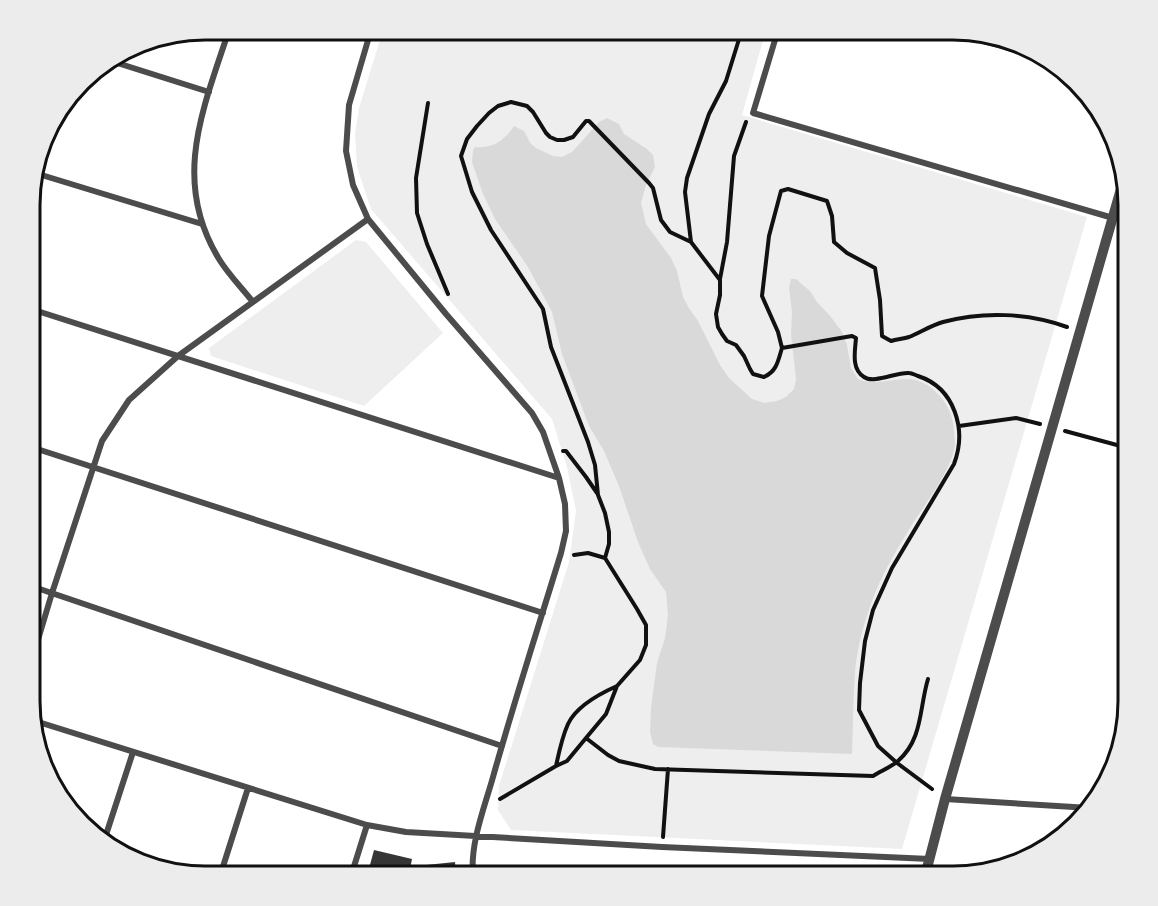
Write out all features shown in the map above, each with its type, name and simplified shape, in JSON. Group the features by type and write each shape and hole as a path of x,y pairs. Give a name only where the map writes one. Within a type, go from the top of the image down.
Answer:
{"street":[{"path":"226,40 197,135 194,163 196,197 202,224 219,260 253,302"},
{"path":"368,40 349,105 346,151 353,185 368,219 532,413 550,450 565,504 566,531 561,554 487,797 476,837 474,865"},
{"path":"775,41 753,113 1113,218"},
{"path":"120,65 209,92"},
{"path":"44,176 202,224"},
{"path":"928,866 945,798 1118,201"},
{"path":"41,629 102,441 129,400 178,356 368,219"},
{"path":"40,312 559,478"},
{"path":"40,450 543,613"},
{"path":"41,589 502,746"},
{"path":"43,723 367,825 406,832 662,847 930,859"},
{"path":"107,832 133,752"},
{"path":"223,865 248,788"},
{"path":"945,798 1078,807"},
{"path":"354,865 367,825"}],"path":[{"path":"691,242 685,192 687,178 709,114 726,81 739,41"},
{"path":"598,495 593,458 551,347 543,309 491,230 472,192 461,156 466,140 489,113 498,106 511,102 527,106 546,133 557,140 573,137 586,121 589,121 649,183 661,220 670,232 691,242 720,280"},
{"path":"428,103 416,178 417,213 427,244 450,298 446,314"},
{"path":"753,113 746,123 734,156 728,242 716,314 718,327 727,341 736,345 753,374 764,377 776,369 782,348 778,332 762,296 769,236 781,191 788,189 826,201 832,216 834,242 847,253 874,268 880,300 882,336 891,341 908,337 942,322 991,314 1053,321 1079,331"},
{"path":"782,348 852,336 856,338 853,357 862,376 870,379 909,373 929,380 946,395 954,409 959,426 958,453 954,464 892,568 873,610 865,640 859,710 878,746 945,798"},
{"path":"959,426 1017,418 1118,445"},
{"path":"550,450 566,452 598,495 609,532 609,544 605,558"},
{"path":"556,766 568,723 583,707 616,686 640,660 646,645 646,625 605,558 588,553 561,554"},
{"path":"586,738 619,761 655,770 873,776 897,763 910,748 922,714 924,691 928,679"},
{"path":"487,797 499,800 567,761 606,714 616,686"},
{"path":"662,847 668,769"}],"shaded area":[{"path":"380,40 763,41 742,115 1087,217 902,849 511,830 498,810 499,786 569,562 576,511 567,467 552,419 371,209 357,167 355,133 359,108"},
{"path":"607,118 619,124 624,134 653,155 655,167 646,185 641,203 646,224 671,258 677,271 683,297 720,365 729,378 752,399 764,403 777,401 786,397 794,389 796,379 789,288 791,279 796,279 810,291 842,332 851,368 858,379 868,382 915,380 935,391 951,414 955,444 949,465 889,564 869,609 857,654 852,754 658,747 653,744 650,732 651,708 657,663 665,638 668,615 666,592 650,569 619,486 604,451 589,426 562,354 552,312 528,267 495,219 472,162 475,147 493,145 507,135 514,126 524,131 536,148 553,156 562,157 572,152 599,122"},
{"path":"356,240 366,242 443,333 364,406 211,356 209,348"}],"building":[{"path":"374,850 412,859 411,865 370,865"},
{"path":"455,862 455,865 426,865"}]}
